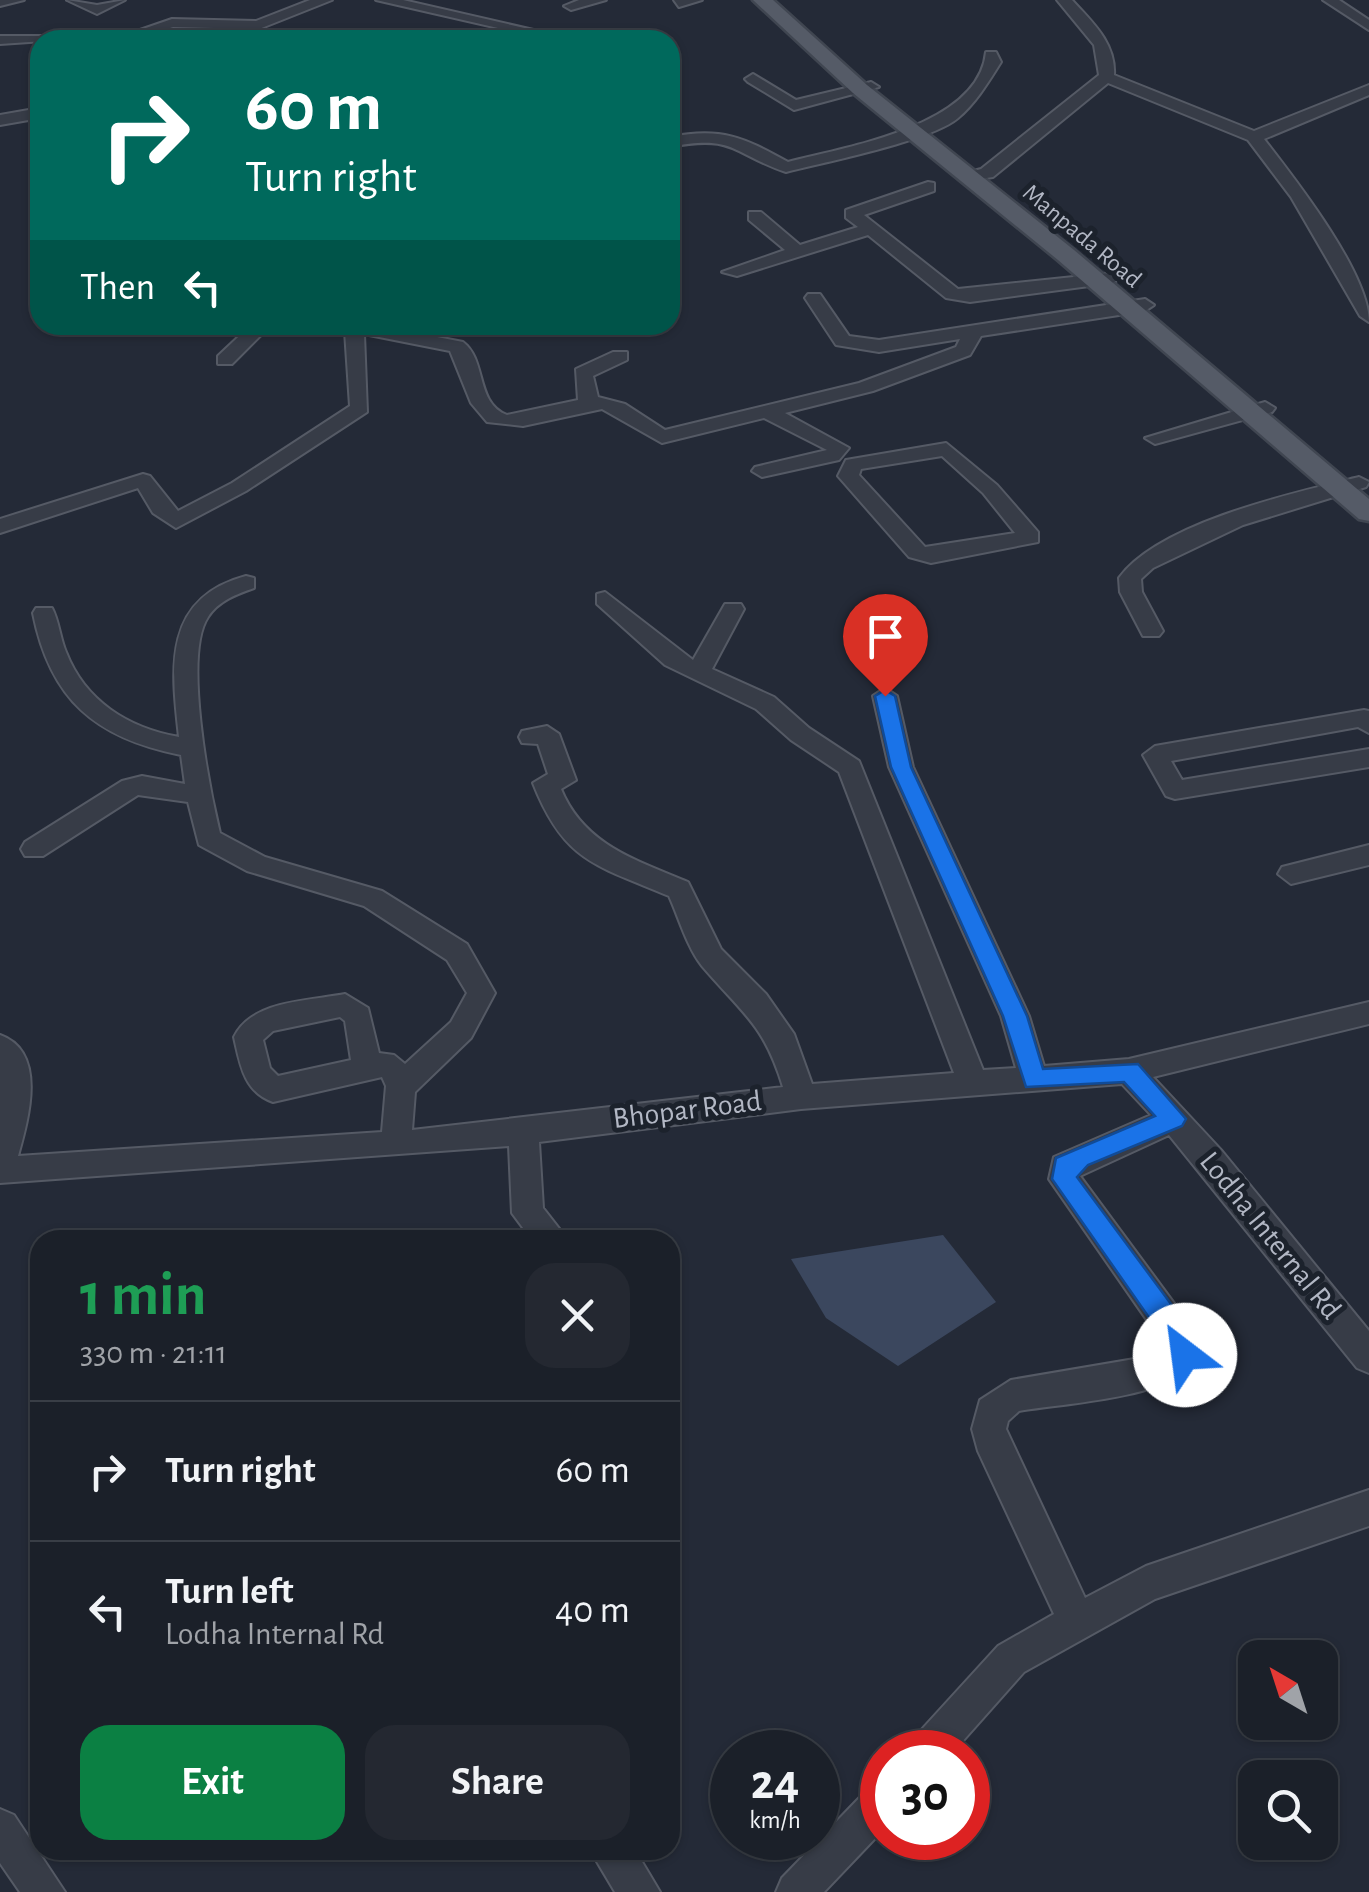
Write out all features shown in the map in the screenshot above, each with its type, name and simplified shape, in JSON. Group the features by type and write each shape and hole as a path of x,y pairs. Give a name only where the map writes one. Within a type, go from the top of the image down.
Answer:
{"main road":[{"name":"Manpada Road","path":"781,12 865,88 980,175 1257,410 1356,488 1369,513"}],"street":[{"path":"0,2 17,0"},
{"path":"74,0 97,10 118,0"},
{"path":"152,30 172,24 259,26 279,14 325,0"},
{"path":"383,0 422,3 530,30"},
{"path":"571,6 599,0"},
{"path":"679,3 695,0"},
{"path":"980,175 1106,76 1110,59 1104,48 1064,0"},
{"path":"1330,0 1369,26"},
{"path":"0,40 30,40"},
{"path":"680,138 702,129 741,142 786,167 836,156 950,118 988,72 994,62 991,55"},
{"path":"1106,76 1254,138 1300,196 1369,316"},
{"path":"753,79 794,105 865,88"},
{"path":"1254,138 1369,90"},
{"path":"0,120 30,115"},
{"path":"928,187 852,212 944,290 959,296 1104,279"},
{"path":"755,216 796,250"},
{"path":"731,272 868,229"},
{"path":"814,298 842,340 880,346 1136,306"},
{"path":"398,335 456,346 463,351 486,412 496,419 520,420 589,403 620,409 662,437 866,387 963,351 973,333"},
{"path":"225,360 251,335"},
{"path":"0,526 143,480 176,521 239,487 360,408 351,335"},
{"path":"589,403 583,373 620,356"},
{"path":"944,358 960,377"},
{"path":"1155,438 1257,410"},
{"path":"762,471 832,456 840,448 770,413"},
{"path":"946,449 990,489 1030,537 932,556 917,552 848,476 853,464 870,459 946,449"},
{"path":"1152,631 1131,592 1130,578 1138,568 1202,532 1356,488"},
{"path":"246,583 211,599 193,622 188,642 191,748 208,838 256,864 373,898 456,952 481,993 461,1030 401,1086 396,1113 398,1144"},
{"path":"604,599 673,660 765,703 800,734 850,766 973,1083"},
{"path":"699,671 732,609"},
{"path":"44,614 52,655 94,711 117,730 147,742 191,748"},
{"path":"885,696 901,767 1015,1016 1034,1080"},
{"path":"1369,725 1364,718 1155,754 1174,790 1369,758"},
{"path":"531,737 547,734 563,780 546,783 560,821 601,856 679,889 710,956 756,1002 784,1042 801,1096"},
{"path":"34,849 131,787 198,795"},
{"path":"1291,874 1369,856"},
{"name":"Bhopar Road","path":"0,1169 398,1144 801,1096 1130,1072 1369,1013"},
{"path":"0,1047 16,1066 18,1082 0,1169"},
{"path":"367,1068 384,1064 392,1068 401,1086"},
{"name":"Lodha Internal Rd","path":"1130,1072 1369,1357"},
{"path":"1077,1622 996,1451 989,1429 992,1412 1011,1396 1165,1370 1185,1355 1181,1340 1064,1179 1065,1166 1079,1157 1173,1119"},
{"path":"523,1130 528,1212 543,1230"},
{"path":"948,1730 1011,1659 1146,1584 1369,1508"},
{"path":"796,1892 860,1826"},
{"path":"0,1829 45,1892"},
{"path":"617,1860 640,1892"}],"water":[{"path":"943,1235 996,1302 898,1366 826,1318 791,1259"}],"route":[{"path":"885,696 901,767 1015,1016 1034,1080 1130,1072 1173,1119 1079,1157 1065,1166 1064,1179 1181,1340 1185,1355"}]}
